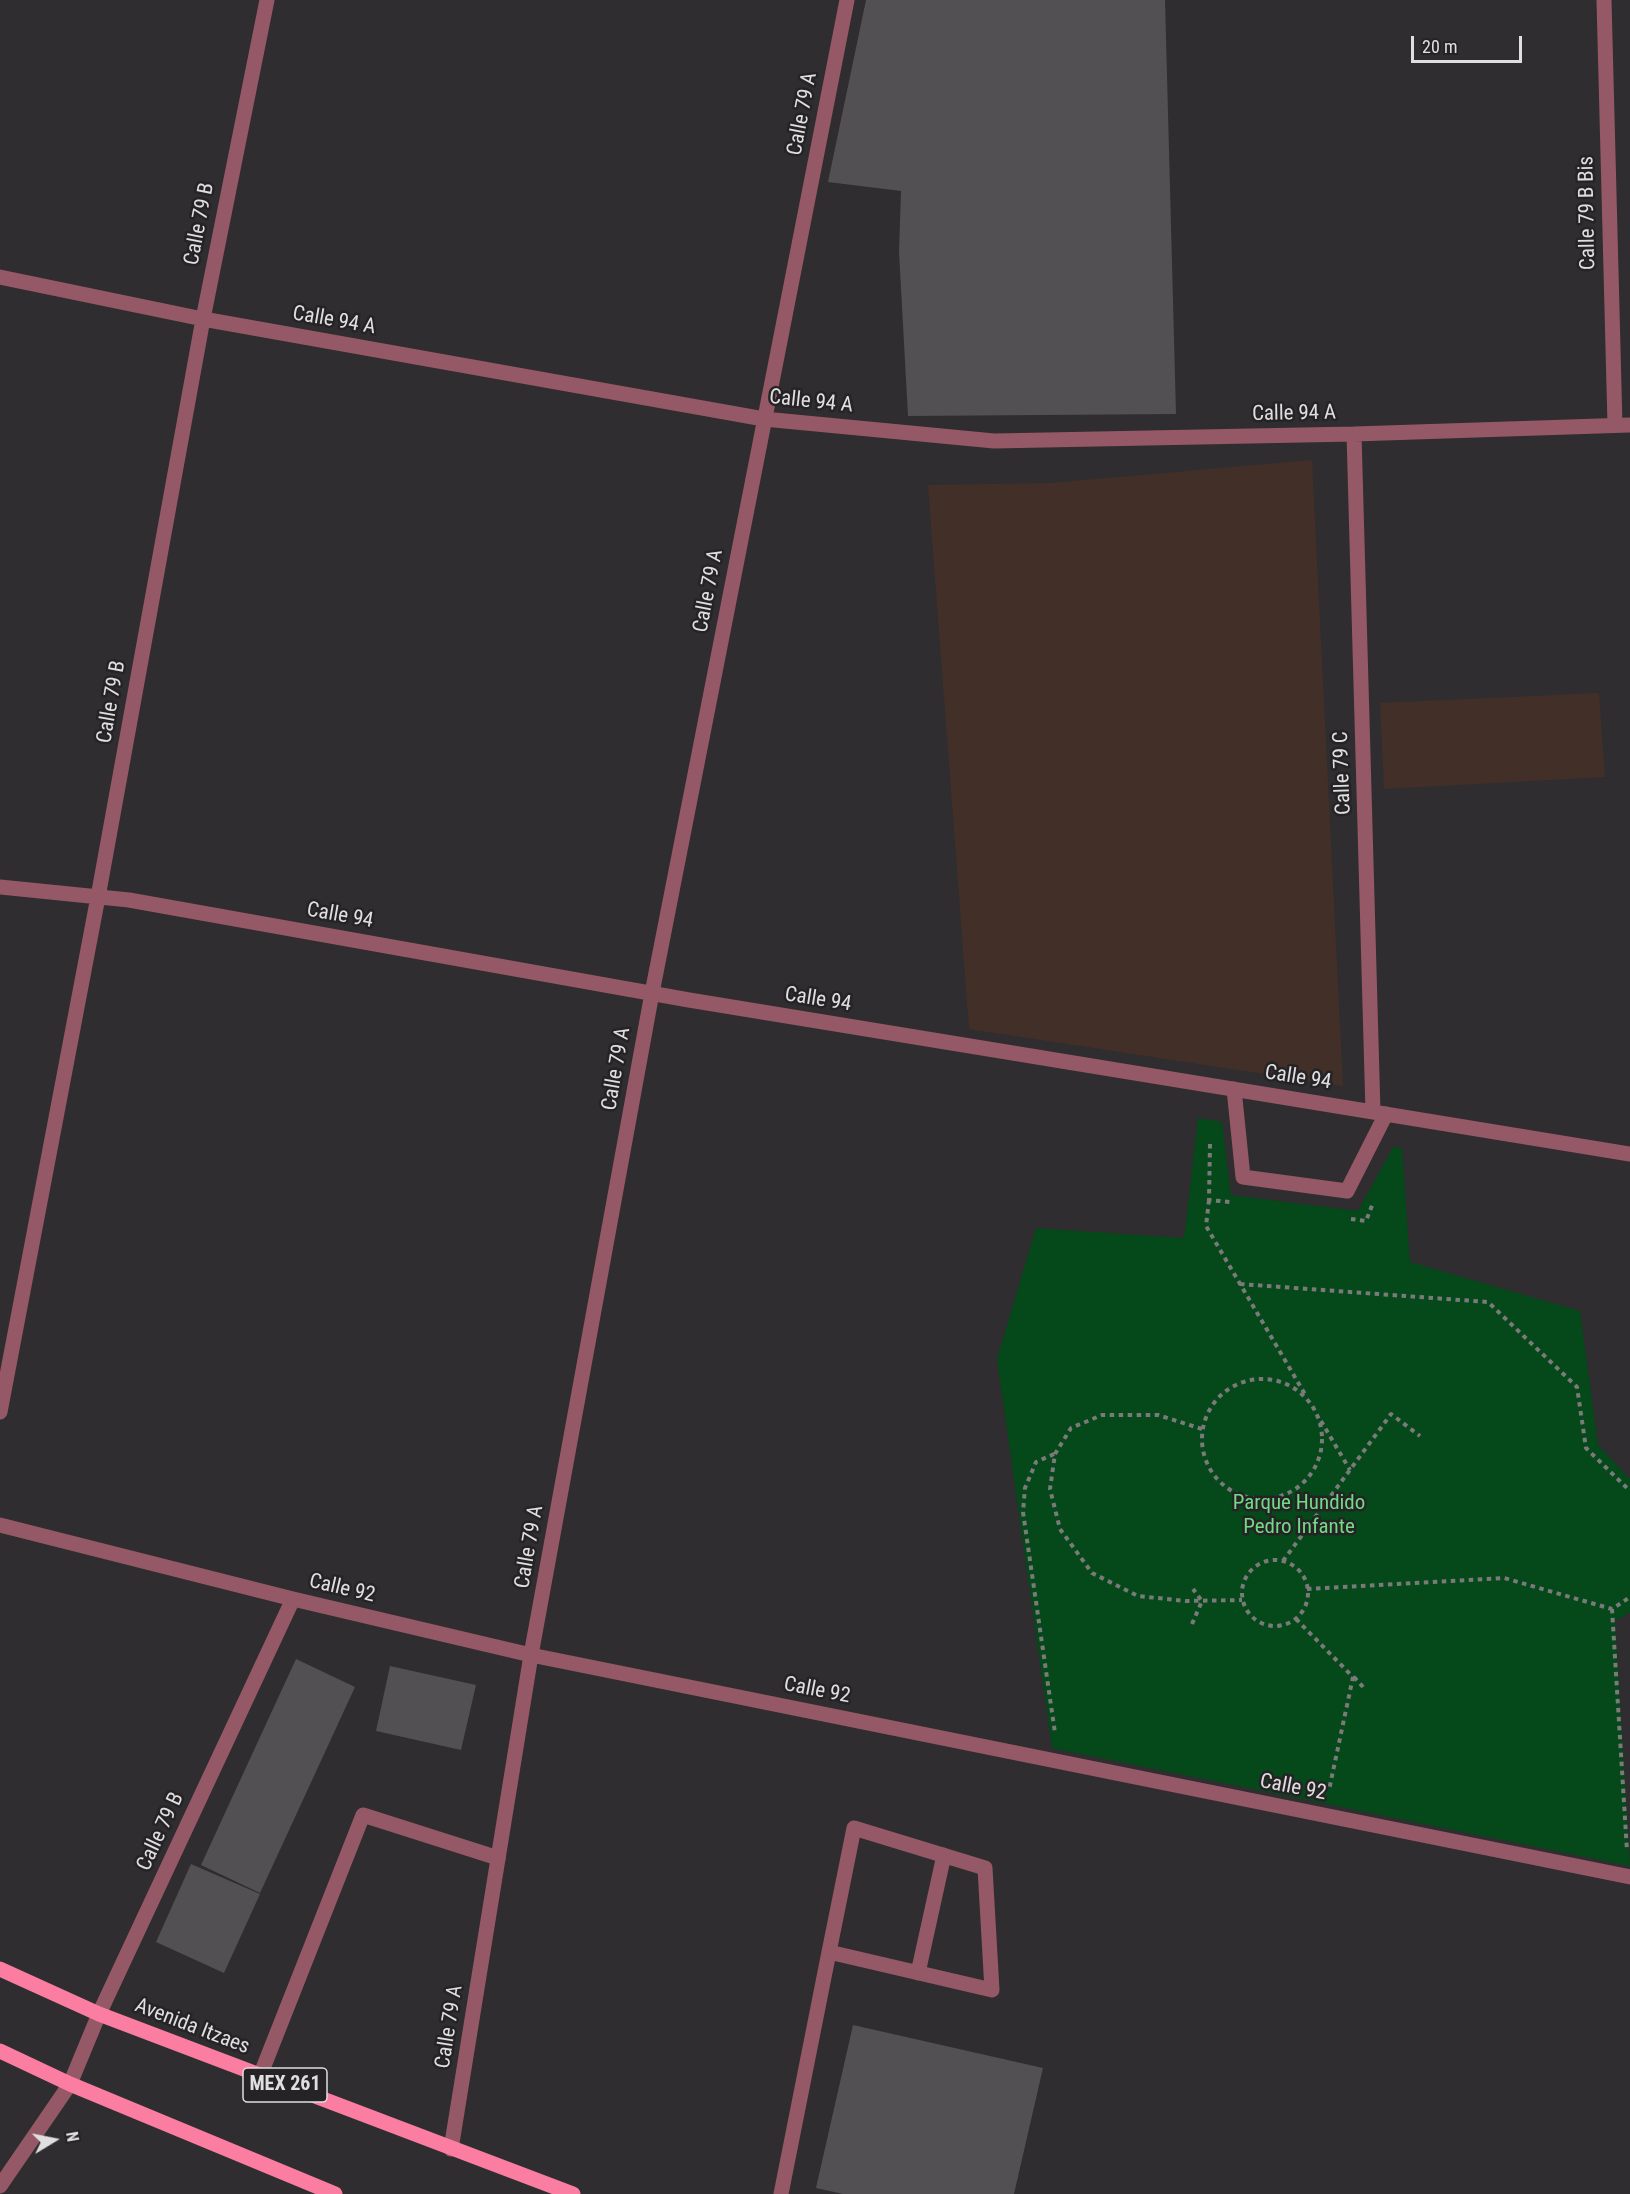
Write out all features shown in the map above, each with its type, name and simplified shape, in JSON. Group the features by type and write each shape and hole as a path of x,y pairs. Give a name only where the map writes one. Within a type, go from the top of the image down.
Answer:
{"main road":[{"name":"Avenida Itzaes","path":"0,1969 99,2014 573,2194"},
{"path":"0,2051 70,2084 333,2194"}],"street":[{"name":"Calle 79 B","path":"0,1412 98,897 202,319 267,0"},
{"name":"Calle 79 A","path":"451,2149 531,1655 652,993 847,0"},
{"name":"Calle 79 B Bis","path":"1604,0 1622,425"},
{"name":"Calle 94 A","path":"0,277 202,319 764,419 994,441 1354,434 1622,425"},
{"name":"Calle 79 C","path":"1354,434 1379,1113"},
{"name":"Calle 94","path":"0,887 129,900 652,993 1630,1154"},
{"path":"1234,1089 1243,1177 1347,1191 1379,1113"},
{"name":"Calle 92","path":"0,1525 293,1599 531,1655 1630,1877"},
{"name":"Calle 79 B","path":"0,2186 70,2084 99,2014 293,1599"},
{"path":"260,2076 363,1815 498,1858"},
{"path":"781,2194 829,1952 854,1828 985,1868 992,1990 829,1952"},
{"path":"918,1972 944,1856"}],"path":[{"path":"1209,1200 1206,1226 1350,1470"},
{"path":"1240,1284 1488,1302 1577,1388 1586,1448 1630,1491"},
{"path":"1254,1379 1273,1380 1291,1386 1306,1398 1318,1415 1322,1434 1320,1455 1312,1474 1297,1489 1278,1498 1258,1500 1238,1495 1221,1483 1208,1467 1202,1448 1202,1429 1209,1410 1220,1396 1236,1385 1254,1379"},
{"path":"1202,1429 1158,1415 1102,1414 1071,1428 1055,1454 1050,1489 1060,1529 1092,1573 1138,1596 1186,1601 1242,1600"},
{"path":"1283,1561 1391,1414 1420,1436"},
{"path":"1055,1454 1036,1462 1024,1488 1023,1512 1056,1739"},
{"path":"1270,1561 1283,1561 1299,1570 1308,1589 1303,1610 1296,1619 1275,1626 1264,1625 1254,1619 1242,1600 1245,1578 1251,1570 1270,1561"},
{"path":"1308,1589 1504,1578 1612,1609 1630,1597"},
{"path":"1193,1590 1202,1601"},
{"path":"1192,1624 1202,1601"},
{"path":"1612,1609 1627,1855"},
{"path":"1296,1619 1364,1688"},
{"path":"1328,1794 1353,1677"}],"shaded area":[{"path":"1312,460 1343,1086 969,1029 928,485 1051,483"},
{"path":"1599,693 1605,777 1384,789 1380,703"}],"green space":[{"name":"Parque Hundido Pedro Infante","path":"1198,1118 1222,1122 1231,1195 1358,1211 1393,1147 1402,1148 1410,1262 1580,1311 1598,1445 1630,1479 1630,1612 1615,1621 1630,1866 1052,1748 997,1359 1036,1228 1184,1238"}],"building":[{"path":"866,0 1165,0 1176,414 908,416 899,252 901,191 828,182"},
{"path":"296,1659 355,1687 260,1893 201,1865"},
{"path":"390,1666 476,1685 461,1750 376,1731"},
{"path":"191,1864 260,1894 224,1973 156,1942"},
{"path":"853,2025 1043,2068 1014,2194 843,2194 816,2188"}]}
